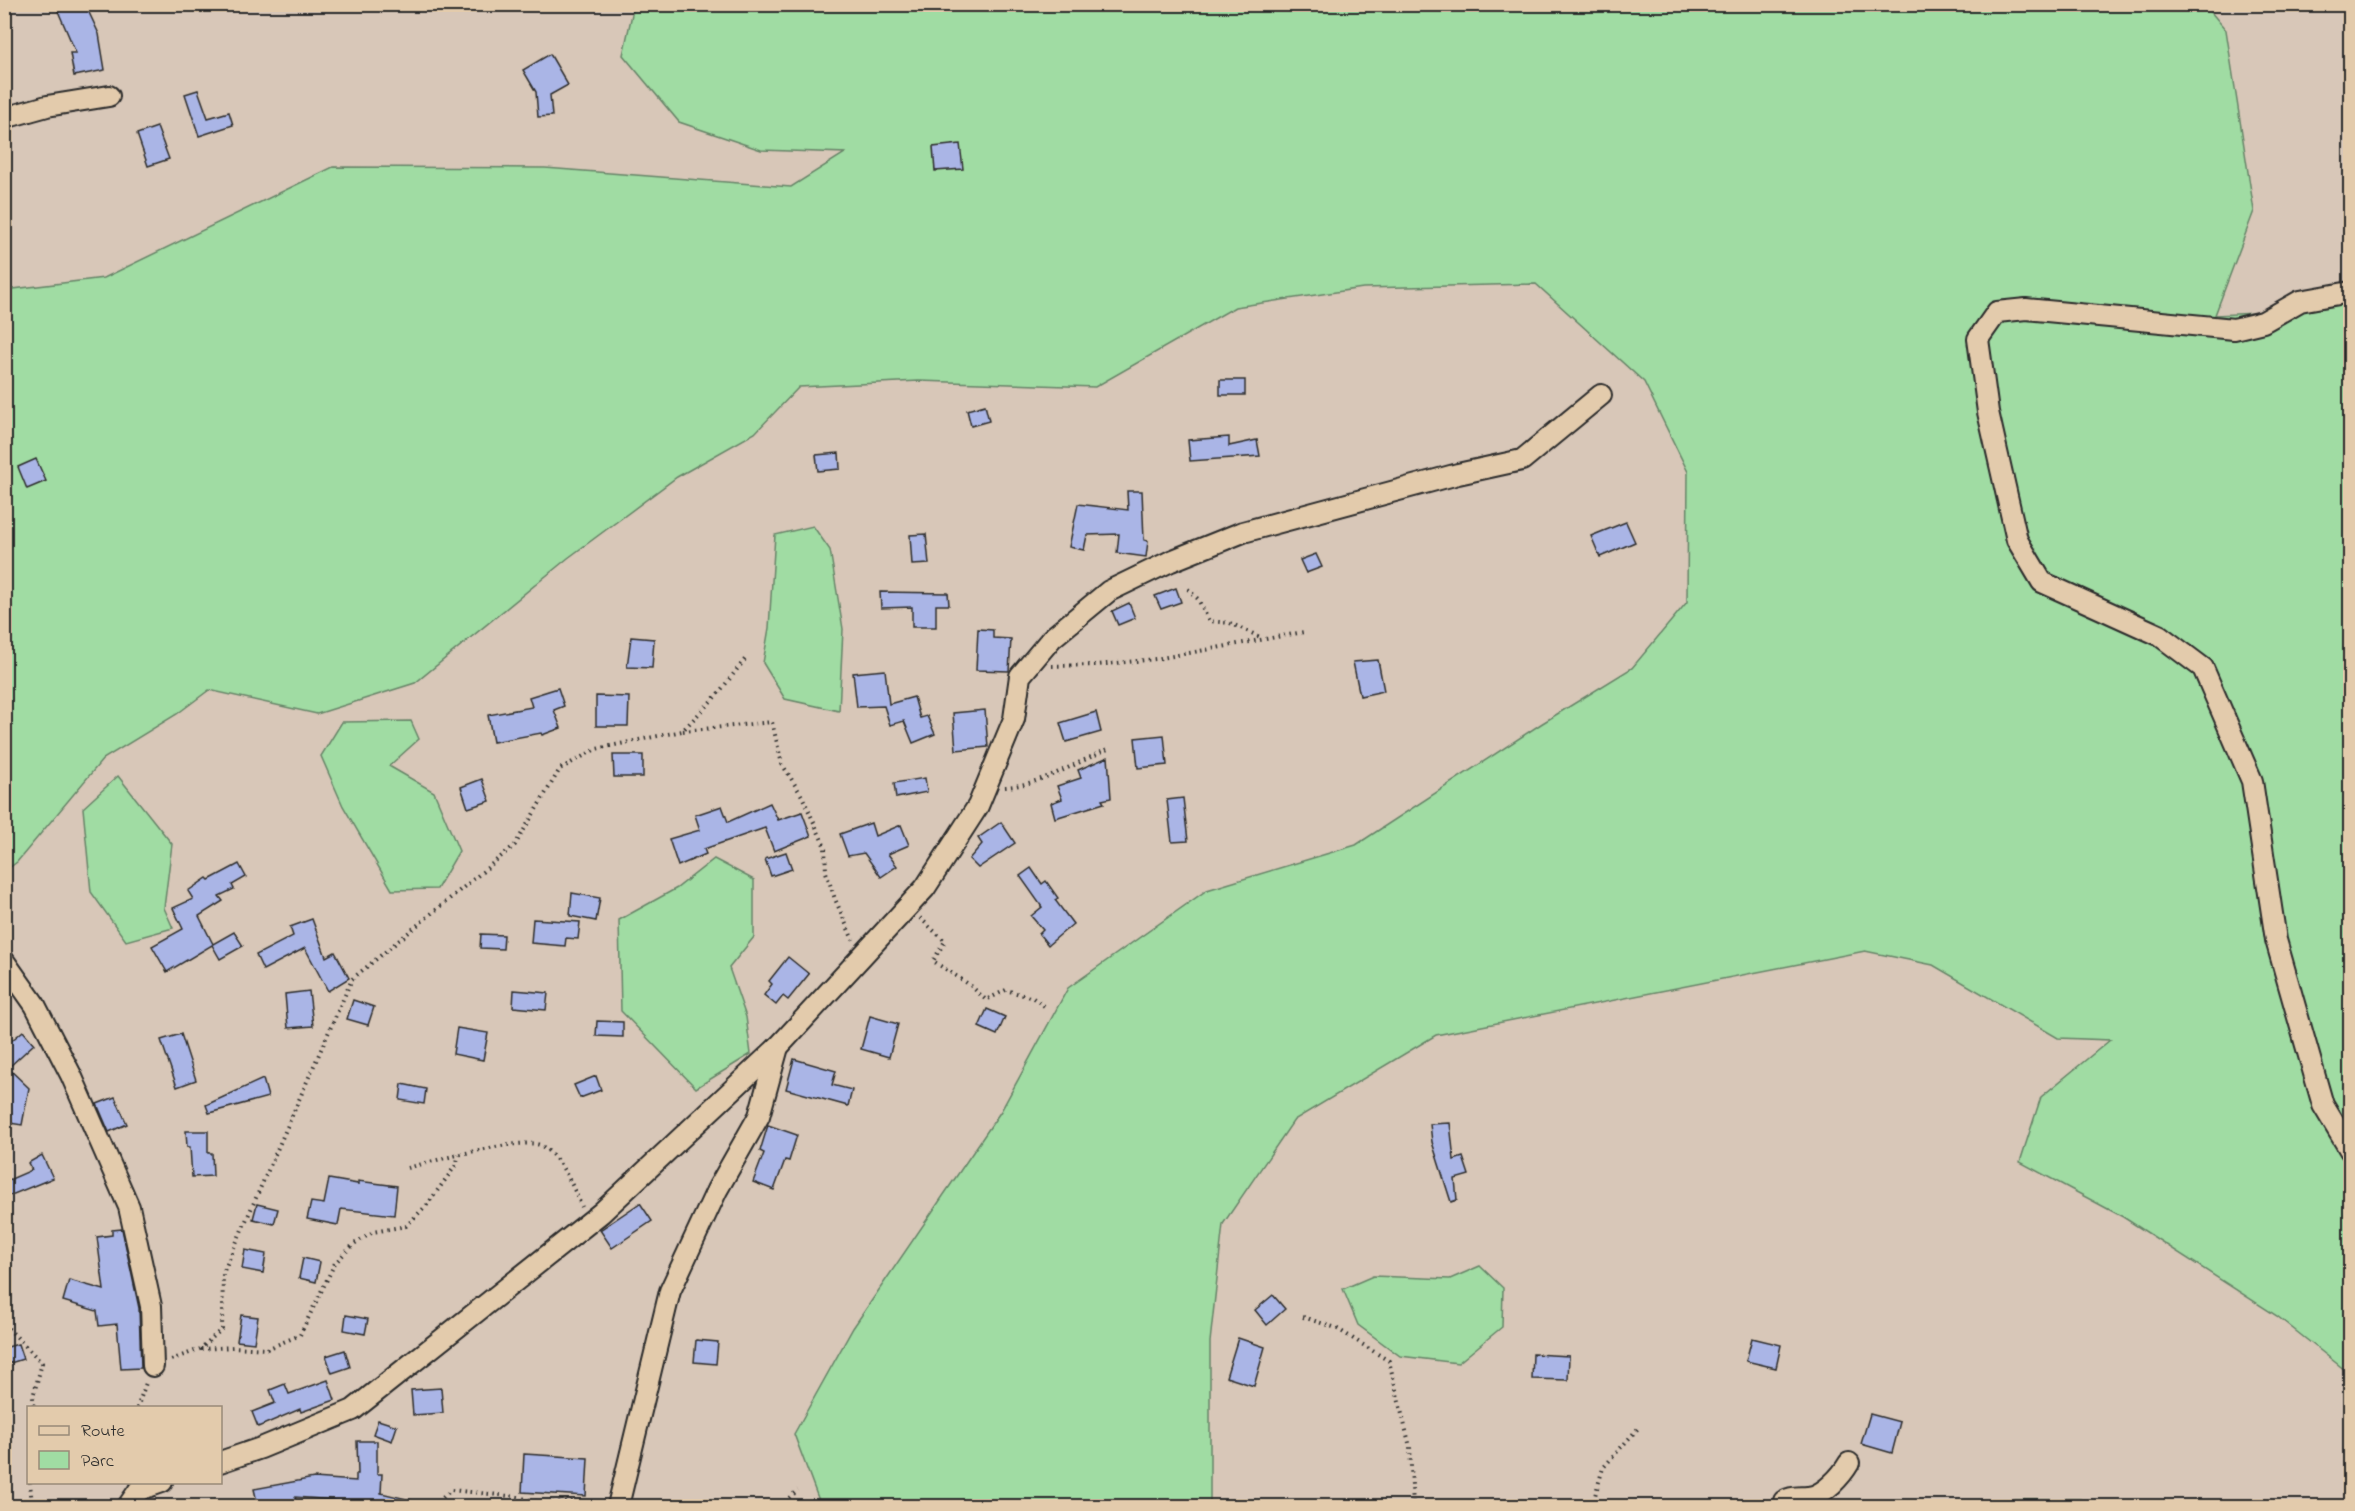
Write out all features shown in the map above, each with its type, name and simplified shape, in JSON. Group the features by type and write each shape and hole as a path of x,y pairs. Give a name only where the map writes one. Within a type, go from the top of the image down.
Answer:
{"street":[{"path":"4,118 47,106 109,96"},
{"path":"2350,292 2300,301 2263,322 2234,329 2026,309 1997,312 1978,339 1988,412 2017,540 2042,582 2159,635 2203,668 2252,781 2276,940 2323,1105 2350,1150"},
{"path":"222,1461 261,1448 353,1410 601,1213 778,1047 925,888 978,806 1014,719 1020,676 1052,638 1109,591 1243,532 1458,474 1522,460 1601,395"},
{"path":"4,961 35,1005 71,1075 129,1207 151,1306 153,1366"},
{"path":"618,1506 670,1291 717,1190 759,1116 778,1047"},
{"path":"1783,1506 1784,1501 1792,1496 1811,1498 1833,1484 1849,1462"},
{"path":"128,1506 140,1490 156,1484"}],"path":[{"path":"1188,588 1198,599 1209,621 1230,623 1263,639"},
{"path":"1028,667 1097,665 1156,659 1304,632"},
{"path":"682,731 717,695 746,658"},
{"path":"200,1349 222,1329 223,1273 352,979 515,845 560,769 596,749 682,731 772,722 782,764 802,796 825,847 826,872 835,899 862,958"},
{"path":"986,788 1017,786 1108,749"},
{"path":"909,906 933,932 945,941 933,961 970,985 986,1000 1006,990 1033,998 1047,1008"},
{"path":"408,1168 444,1157 526,1142 541,1145 566,1172 586,1216 601,1213"},
{"path":"137,1406 153,1366 200,1349 233,1347 267,1349 300,1335 335,1263 354,1244 373,1232 406,1226 428,1205 456,1165 459,1155"},
{"path":"1303,1317 1336,1328 1389,1360 1410,1447 1413,1506"},
{"path":"4,1324 42,1363 33,1397 34,1406"},
{"path":"1592,1506 1603,1468 1640,1426"},
{"path":"30,1484 32,1506"},
{"path":"434,1506 451,1490 518,1497 547,1504 572,1501 588,1506"},
{"path":"780,1506 798,1490"}],"green space":[{"path":"634,5 2205,5 2226,30 2254,211 2215,315 2299,311 2350,299 2350,1374 2277,1316 2123,1217 2020,1162 2041,1097 2110,1040 2058,1038 1933,965 1865,951 1436,1035 1294,1120 1223,1224 1210,1342 1210,1506 821,1506 794,1434 853,1328 1001,1111 1068,988 1207,890 1356,845 1541,724 1632,668 1687,602 1688,472 1644,382 1536,284 1363,288 1235,307 1095,387 919,381 799,387 755,433 677,477 568,558 415,683 317,714 209,690 177,714 103,759 17,862 5,871 5,290 104,278 333,167 545,168 791,187 845,153 761,150 679,122 623,55"},
{"path":"813,526 830,550 843,629 839,711 785,699 763,663 769,628 775,535"},
{"path":"411,721 419,739 389,766 434,792 459,851 437,889 392,890 343,806 321,756 342,722"},
{"path":"118,776 172,844 164,908 173,928 126,941 91,892 83,808"},
{"path":"714,859 754,880 754,937 729,968 746,1017 751,1054 696,1088 621,1011 619,920 677,888"},
{"path":"1480,1266 1503,1288 1502,1327 1458,1363 1400,1356 1358,1325 1343,1289 1373,1276 1450,1279"},
{"path":"2014,1499 2080,1499 2080,1506 2009,1506"}],"building":[{"path":"55,4 85,4 99,34 105,70 74,76 70,53 76,53"},
{"path":"550,54 568,85 550,95 552,116 538,117 536,92 523,70"},
{"path":"198,90 208,118 229,112 233,125 199,136 185,94"},
{"path":"157,127 169,159 148,166 137,134"},
{"path":"960,144 963,169 935,171 933,147"},
{"path":"1220,380 1245,380 1245,395 1220,395"},
{"path":"985,405 989,421 971,426 967,410"},
{"path":"1229,437 1229,446 1257,440 1260,456 1190,461 1188,440"},
{"path":"839,453 840,469 818,471 816,455"},
{"path":"36,459 46,481 27,489 18,467"},
{"path":"1127,491 1142,491 1144,540 1148,541 1146,557 1117,553 1119,534 1087,535 1084,550 1069,547 1078,504 1128,510"},
{"path":"1626,522 1635,542 1600,557 1591,536"},
{"path":"926,534 929,564 912,565 910,535"},
{"path":"1316,554 1322,567 1306,573 1300,560"},
{"path":"1176,588 1181,602 1161,609 1155,596"},
{"path":"880,592 948,593 949,605 936,605 936,627 912,627 912,607 881,608"},
{"path":"1129,603 1135,618 1118,625 1112,611"},
{"path":"978,629 993,630 993,638 1011,639 1009,671 976,670"},
{"path":"631,637 654,639 652,668 627,667"},
{"path":"1378,660 1384,691 1360,696 1353,662"},
{"path":"885,670 889,704 914,697 920,718 927,716 935,734 913,743 904,721 890,725 884,706 857,707 853,673"},
{"path":"558,688 564,706 554,710 561,728 542,735 541,733 493,742 488,715 532,707 529,697"},
{"path":"596,696 629,697 628,726 596,726"},
{"path":"985,710 988,747 956,750 953,713"},
{"path":"1096,712 1101,732 1066,742 1060,723"},
{"path":"1164,735 1167,765 1138,768 1135,738"},
{"path":"613,755 643,755 643,777 614,777"},
{"path":"1108,757 1111,798 1102,800 1104,803 1055,818 1051,803 1062,799 1057,786 1081,778 1078,770"},
{"path":"925,778 927,792 896,798 894,783"},
{"path":"482,779 490,801 468,808 461,787"},
{"path":"1183,798 1188,841 1172,842 1167,800"},
{"path":"770,803 778,820 802,812 811,836 774,851 765,828 704,849 706,854 678,866 669,839 700,830 695,815 722,806 728,822"},
{"path":"1001,822 1015,843 978,868 969,859 982,844 978,838"},
{"path":"871,823 875,836 901,825 909,845 888,854 897,866 881,877 864,853 848,856 840,834"},
{"path":"786,852 792,869 771,876 765,859"},
{"path":"239,864 246,877 232,885 234,889 219,896 223,901 199,916 213,944 234,932 243,946 220,959 212,945 167,972 152,946 183,929 173,908 193,899 188,891 207,878 209,880"},
{"path":"1031,868 1042,884 1046,881 1058,898 1055,900 1073,924 1048,945 1039,934 1043,930 1031,916 1042,907 1020,876"},
{"path":"572,893 600,898 596,921 570,916"},
{"path":"312,919 326,957 335,952 349,978 328,991 305,948 263,970 256,955 293,936 290,927"},
{"path":"533,919 580,922 578,939 566,938 565,946 531,943"},
{"path":"481,934 504,935 503,949 480,948"},
{"path":"788,957 809,974 788,1000 783,996 776,1005 764,995 772,984 769,981"},
{"path":"514,990 548,993 546,1010 513,1007"},
{"path":"309,991 313,1026 288,1028 285,994"},
{"path":"353,1000 374,1007 368,1025 347,1019"},
{"path":"987,1009 1005,1017 997,1035 979,1027"},
{"path":"870,1016 898,1024 889,1057 861,1049"},
{"path":"597,1021 623,1022 623,1037 596,1036"},
{"path":"457,1028 488,1033 483,1060 453,1054"},
{"path":"23,1031 34,1044 8,1068 29,1088 22,1125 4,1122 4,1047"},
{"path":"181,1034 196,1080 177,1087 161,1040"},
{"path":"794,1059 836,1071 832,1085 852,1090 848,1106 786,1089"},
{"path":"596,1076 601,1090 580,1098 574,1085"},
{"path":"263,1079 268,1097 209,1113 206,1105"},
{"path":"402,1084 426,1089 424,1104 400,1100"},
{"path":"115,1097 127,1124 109,1132 97,1104"},
{"path":"1450,1123 1454,1160 1463,1157 1469,1175 1455,1179 1457,1200 1451,1202 1432,1142 1430,1124"},
{"path":"768,1125 797,1135 789,1161 785,1160 774,1190 753,1182 764,1153 760,1151"},
{"path":"186,1131 208,1131 208,1153 212,1153 213,1176 192,1177 190,1147 187,1147"},
{"path":"42,1155 53,1178 4,1198 4,1182 32,1170 28,1163"},
{"path":"329,1179 358,1184 358,1181 397,1186 394,1215 341,1209 338,1225 307,1219 311,1202 324,1204"},
{"path":"640,1203 652,1221 612,1248 600,1230"},
{"path":"257,1204 278,1209 274,1224 253,1219"},
{"path":"122,1229 139,1308 141,1368 121,1369 117,1324 99,1326 97,1311 63,1301 69,1280 104,1290 97,1237 112,1235 112,1230"},
{"path":"245,1250 266,1254 263,1273 242,1269"},
{"path":"303,1258 320,1262 316,1282 299,1278"},
{"path":"1273,1295 1285,1309 1267,1325 1255,1310"},
{"path":"241,1315 258,1317 254,1343 237,1341"},
{"path":"346,1315 368,1319 365,1334 344,1330"},
{"path":"1238,1338 1265,1347 1254,1386 1226,1377"},
{"path":"1752,1338 1781,1345 1776,1368 1746,1361"},
{"path":"696,1340 718,1342 716,1364 694,1362"},
{"path":"18,1344 23,1359 4,1365 4,1348"},
{"path":"345,1350 350,1367 332,1373 326,1356"},
{"path":"1533,1354 1569,1356 1568,1380 1532,1379"},
{"path":"328,1380 335,1400 301,1412 300,1409 258,1427 252,1412 275,1403 270,1390 285,1384 289,1394"},
{"path":"441,1388 443,1413 413,1415 411,1390"},
{"path":"1870,1414 1900,1422 1892,1453 1861,1444"},
{"path":"378,1420 397,1426 392,1441 373,1434"},
{"path":"357,1441 377,1441 377,1474 382,1474 381,1493 411,1500 411,1506 359,1506 360,1502 295,1497 297,1506 258,1506 254,1489 314,1478 356,1481 356,1474 358,1474"},
{"path":"524,1454 588,1458 586,1496 522,1492"}]}
